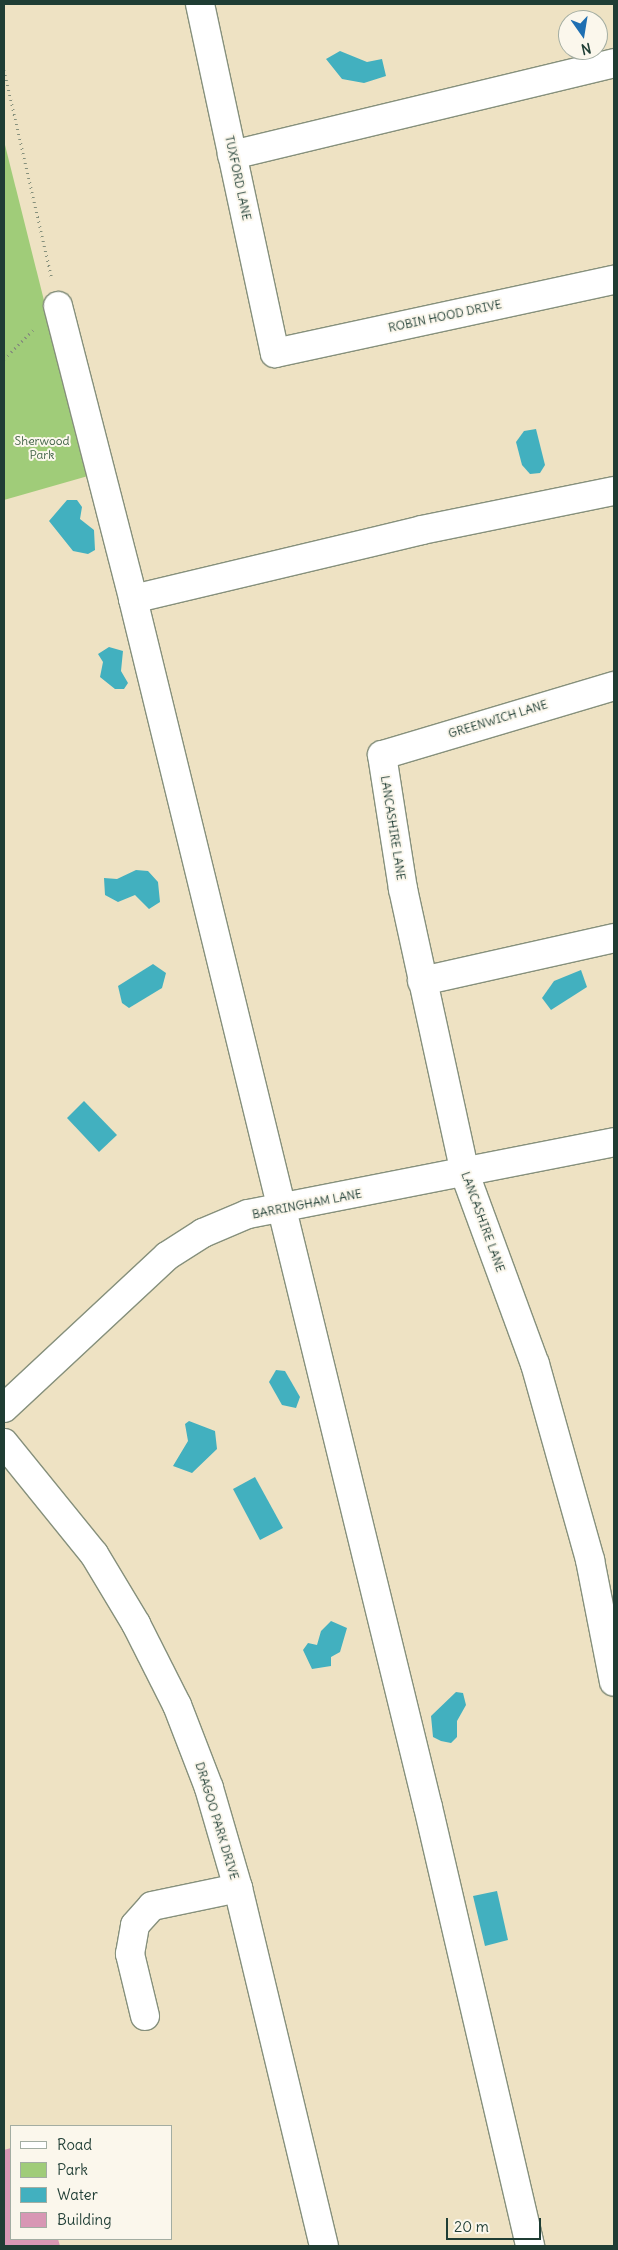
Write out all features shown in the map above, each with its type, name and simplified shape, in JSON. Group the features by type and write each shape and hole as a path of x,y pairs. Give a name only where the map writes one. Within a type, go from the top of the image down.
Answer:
{"street":[{"name":"TUXFORD LANE","path":"200,4 275,353"},
{"path":"232,155 614,63"},
{"name":"ROBIN HOOD DRIVE","path":"275,353 614,280"},
{"path":"58,306 133,599 280,1208 428,1807 530,2246"},
{"path":"133,599 422,530 614,491"},
{"name":"GREENWICH LANE","path":"382,755 614,686"},
{"name":"LANCASHIRE LANE","path":"382,755 422,981 465,1174 535,1364 590,1560 614,1682"},
{"path":"422,981 614,938"},
{"name":"BARRINGHAM LANE","path":"4,1408 166,1256 203,1233 248,1214 465,1174 614,1142"},
{"name":"DRAGOO PARK DRIVE","path":"4,1443 94,1554 136,1624 176,1705 205,1779 238,1888 324,2246"},
{"path":"145,2016 130,1954 136,1925 152,1906 238,1888"}],"path":[{"path":"4,70 58,306 4,359"}],"green space":[{"name":"Sherwood Park","path":"4,141 88,476 4,500"}],"water":[{"path":"340,51 367,62 382,59 386,76 364,83 342,79 326,59"},
{"path":"536,429 545,465 540,473 530,474 522,465 516,442 524,431"},
{"path":"67,500 77,500 82,507 80,519 94,530 95,550 88,554 73,551 49,521"},
{"path":"109,647 123,651 121,671 128,683 124,689 115,689 100,677 103,662 98,654"},
{"path":"136,870 148,871 158,882 160,902 149,909 135,895 118,902 105,895 104,878 117,879"},
{"path":"153,964 166,973 162,988 129,1008 122,1003 118,986"},
{"path":"581,970 587,987 551,1010 542,998 554,981"},
{"path":"84,1101 117,1135 99,1152 67,1118"},
{"path":"276,1370 285,1371 300,1397 296,1408 282,1405 269,1382"},
{"path":"189,1421 215,1431 217,1449 192,1473 173,1466 188,1441 185,1424"},
{"path":"255,1477 283,1528 260,1540 233,1489"},
{"path":"331,1621 347,1628 340,1652 331,1657 331,1666 312,1669 303,1650 308,1643 317,1645 321,1631"},
{"path":"456,1692 463,1693 466,1705 457,1721 457,1737 451,1743 441,1741 433,1737 431,1716"},
{"path":"497,1891 508,1940 485,1946 473,1896"}],"building":[{"path":"10,2148 10,2240 58,2240 60,2246 4,2246 4,2150"}]}
